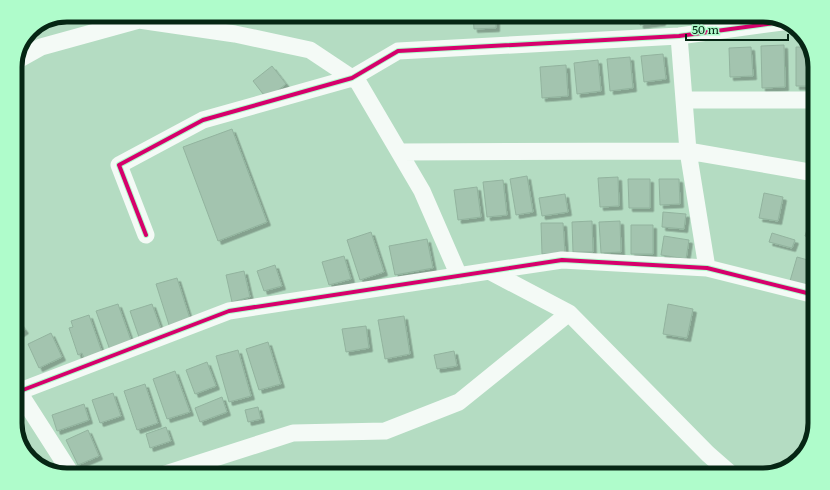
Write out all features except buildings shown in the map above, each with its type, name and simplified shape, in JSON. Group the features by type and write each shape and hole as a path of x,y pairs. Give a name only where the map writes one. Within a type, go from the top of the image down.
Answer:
{"street":[{"path":"24,57 41,47 125,22"},
{"path":"169,22 310,50 358,82 422,191 459,276"},
{"path":"146,235 119,166 203,120 352,78 398,51 679,36 773,23"},
{"path":"679,36 688,151 707,268"},
{"path":"684,100 808,100"},
{"path":"399,152 688,151 808,173"},
{"path":"22,388 229,312 562,260 707,268 808,293"},
{"path":"489,271 569,313 708,454 724,468"},
{"path":"184,468 293,433 385,431 459,402 569,313"},
{"path":"22,399 67,468"}],"cycle path":[{"path":"146,235 119,165 203,120 352,78 398,51 679,36 773,23"},
{"path":"22,390 229,311 562,260 707,268 808,293"}]}
